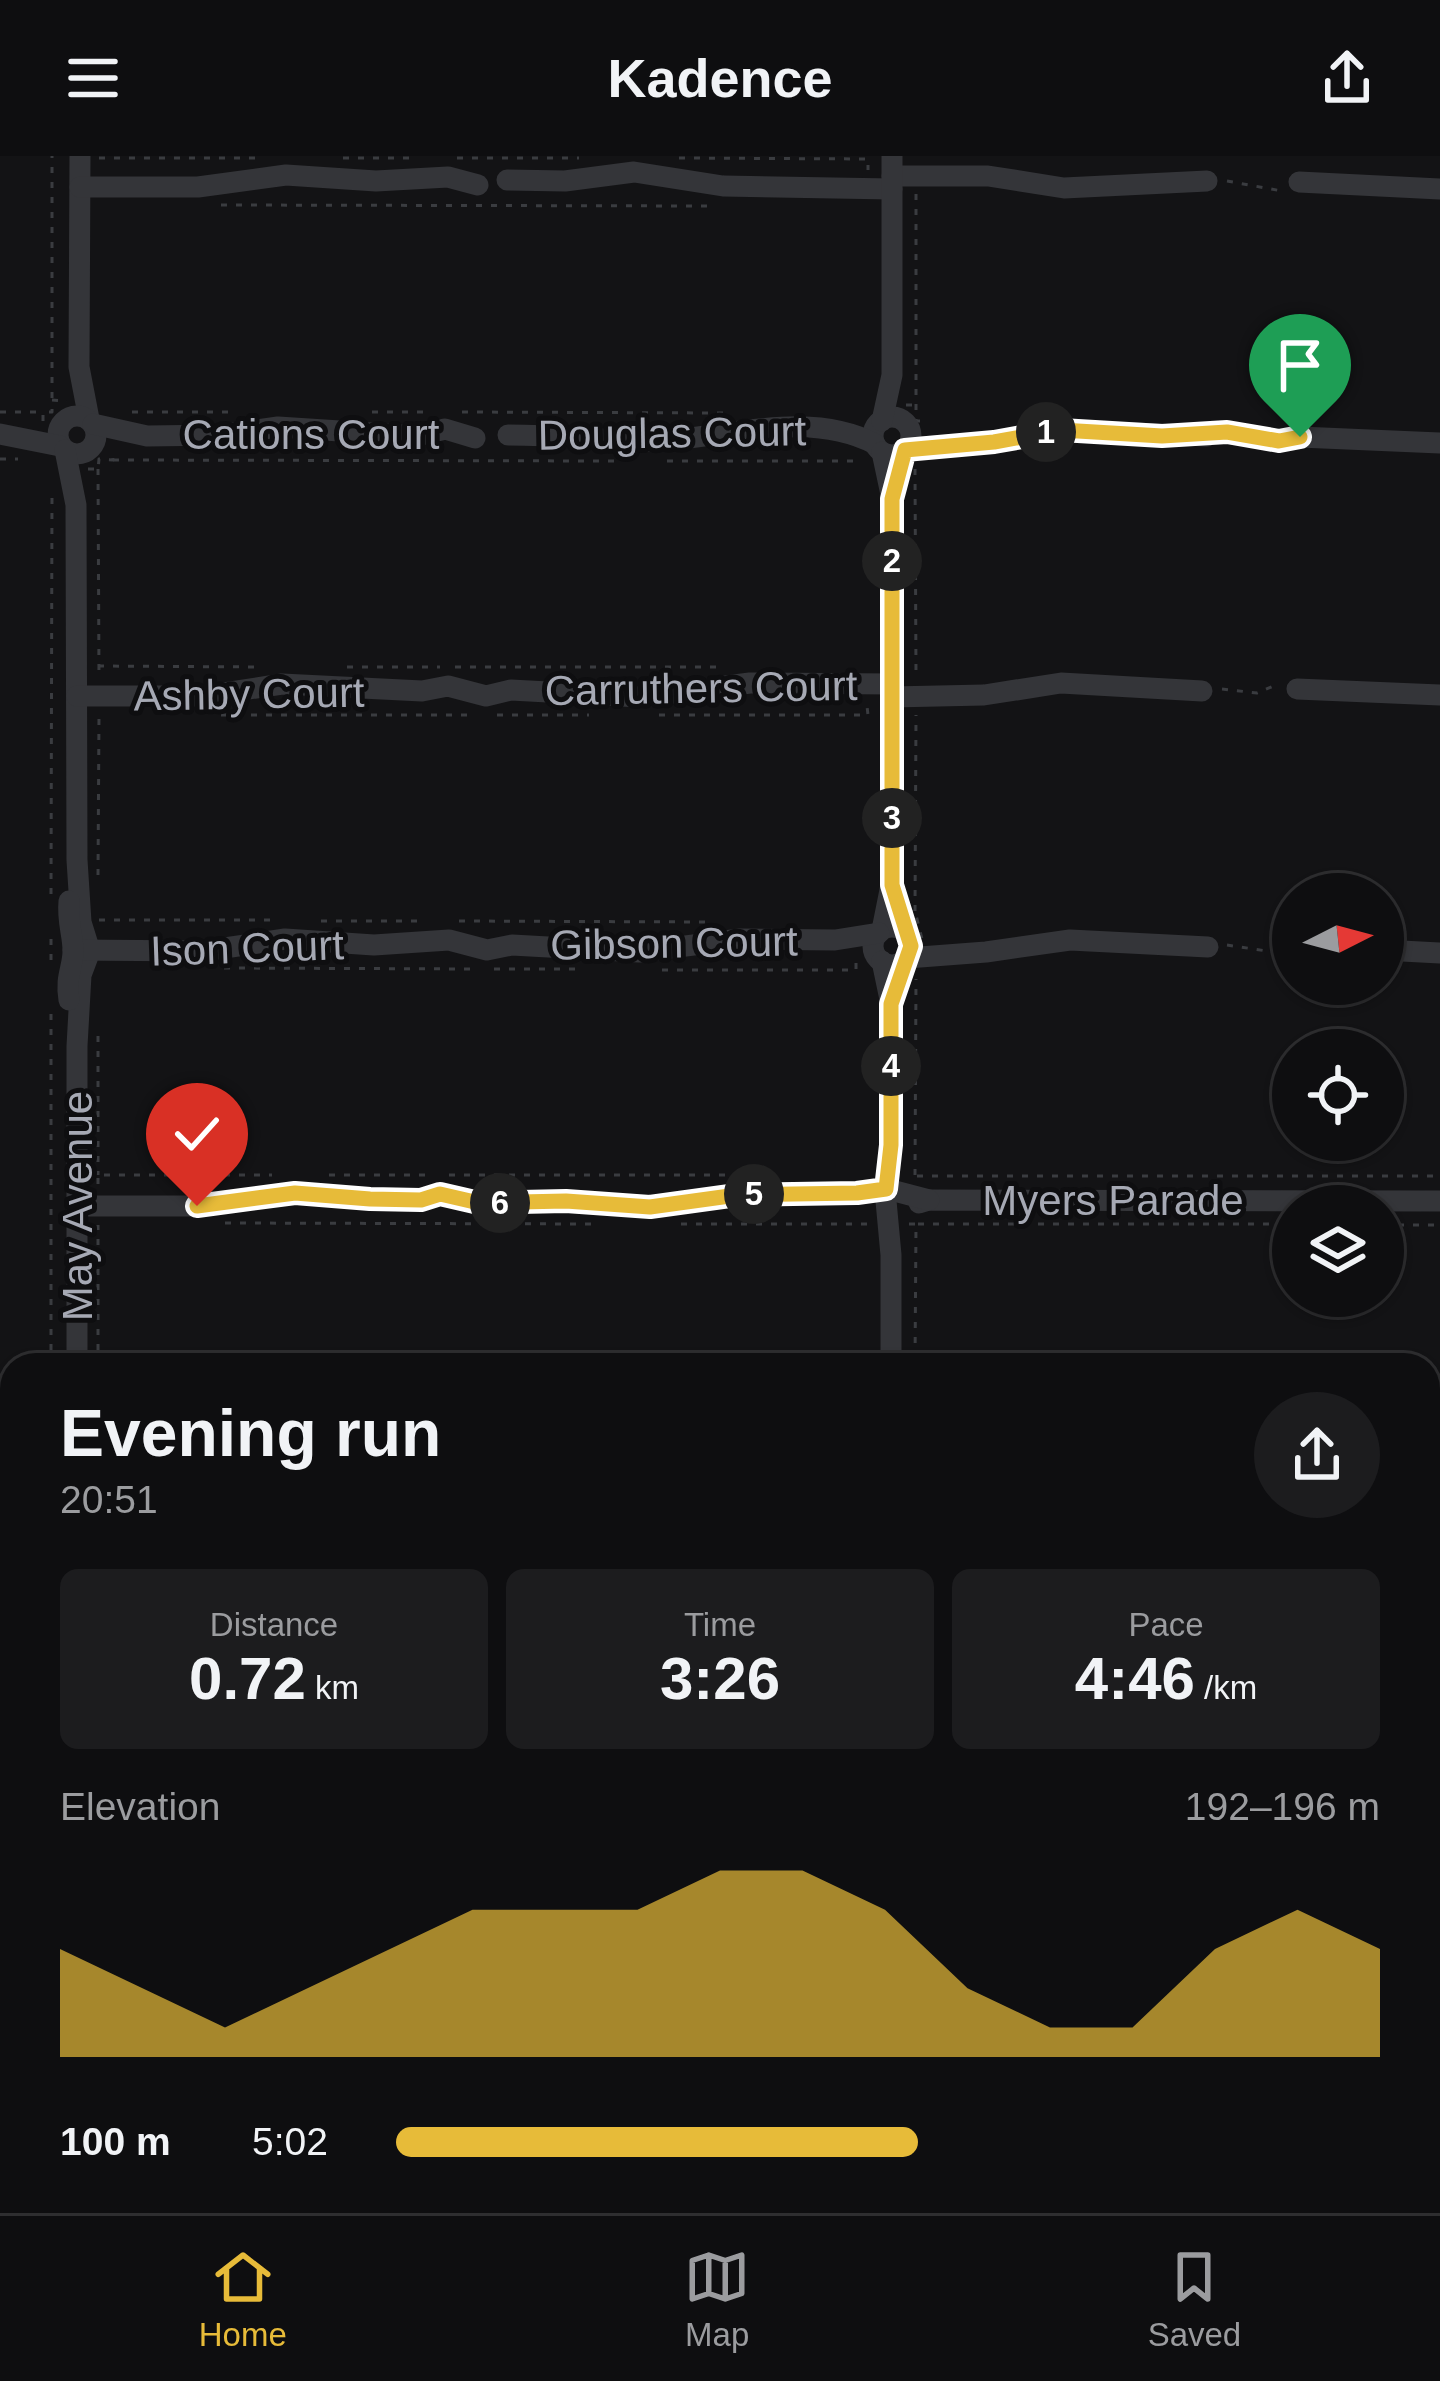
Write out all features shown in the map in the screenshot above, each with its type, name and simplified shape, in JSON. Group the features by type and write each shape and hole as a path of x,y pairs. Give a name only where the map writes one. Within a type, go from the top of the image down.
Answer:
{"street":[{"name":"May Avenue","path":"76,1353 76,1046 67,981 81,951 68,912 77,860 75,428 80,156"},
{"path":"507,180 565,181 634,172 723,186 892,174 988,176 1064,188 1207,181"},
{"path":"891,1353 892,174"},
{"path":"80,188 198,187 286,175 422,182 448,177 478,185"},
{"path":"1299,182 1440,189"},
{"path":"2,426 75,428"},
{"name":"Cations Court","path":"75,428 147,436 278,427 417,436 445,429 475,438"},
{"name":"Douglas Court","path":"508,435 637,441 766,429 892,435 949,443 994,442 1061,430 1207,436"},
{"path":"1300,437 1440,443"},
{"name":"Carruthers Court","path":"422,691 448,686 486,696 511,690 640,697 750,682 985,695 1061,683 1202,692"},
{"name":"Ashby Court","path":"77,696 183,698 282,684 422,691"},
{"path":"1297,689 1440,695"},
{"name":"Ison Court","path":"81,951 204,951 286,939 421,945"},
{"name":"Gibson Court","path":"421,945 449,940 487,950 512,945 639,952 740,939 835,940 945,952 986,952 1070,940 1208,947"},
{"path":"1404,951 1440,953"},
{"name":"Myers Parade","path":"77,1206 197,1206 295,1193 421,1200 440,1194 479,1203 512,1200 650,1207 737,1195 857,1193 929,1200 1440,1201"}],"path":[{"path":"52,156 75,428"},
{"path":"651,460 892,435 916,176"},
{"path":"1207,181 1243,183 1275,192 1299,182"},
{"path":"2,426 75,428 254,412"},
{"path":"372,412 726,412"},
{"path":"1207,436 1227,432 1279,441 1300,437"},
{"path":"113,460 628,460"},
{"path":"1202,692 1226,688 1257,693 1270,685 1297,689"},
{"path":"1208,947 1226,944 1272,951"},
{"path":"895,949 915,1176 1440,1176"},
{"path":"98,1037 98,1175"},
{"path":"98,1223 98,1353"},
{"path":"915,1353 916,1224 1272,1224"},
{"path":"1404,1225 1440,1225"}],"route":[{"path":"197,1206 295,1193 421,1200 449,1194 494,1204 566,1201 650,1207 720,1196 886,1189 891,1145 891,1004 911,946 892,885 892,499 905,450 1061,430 1136,436 1227,432 1279,441 1300,437"}]}
